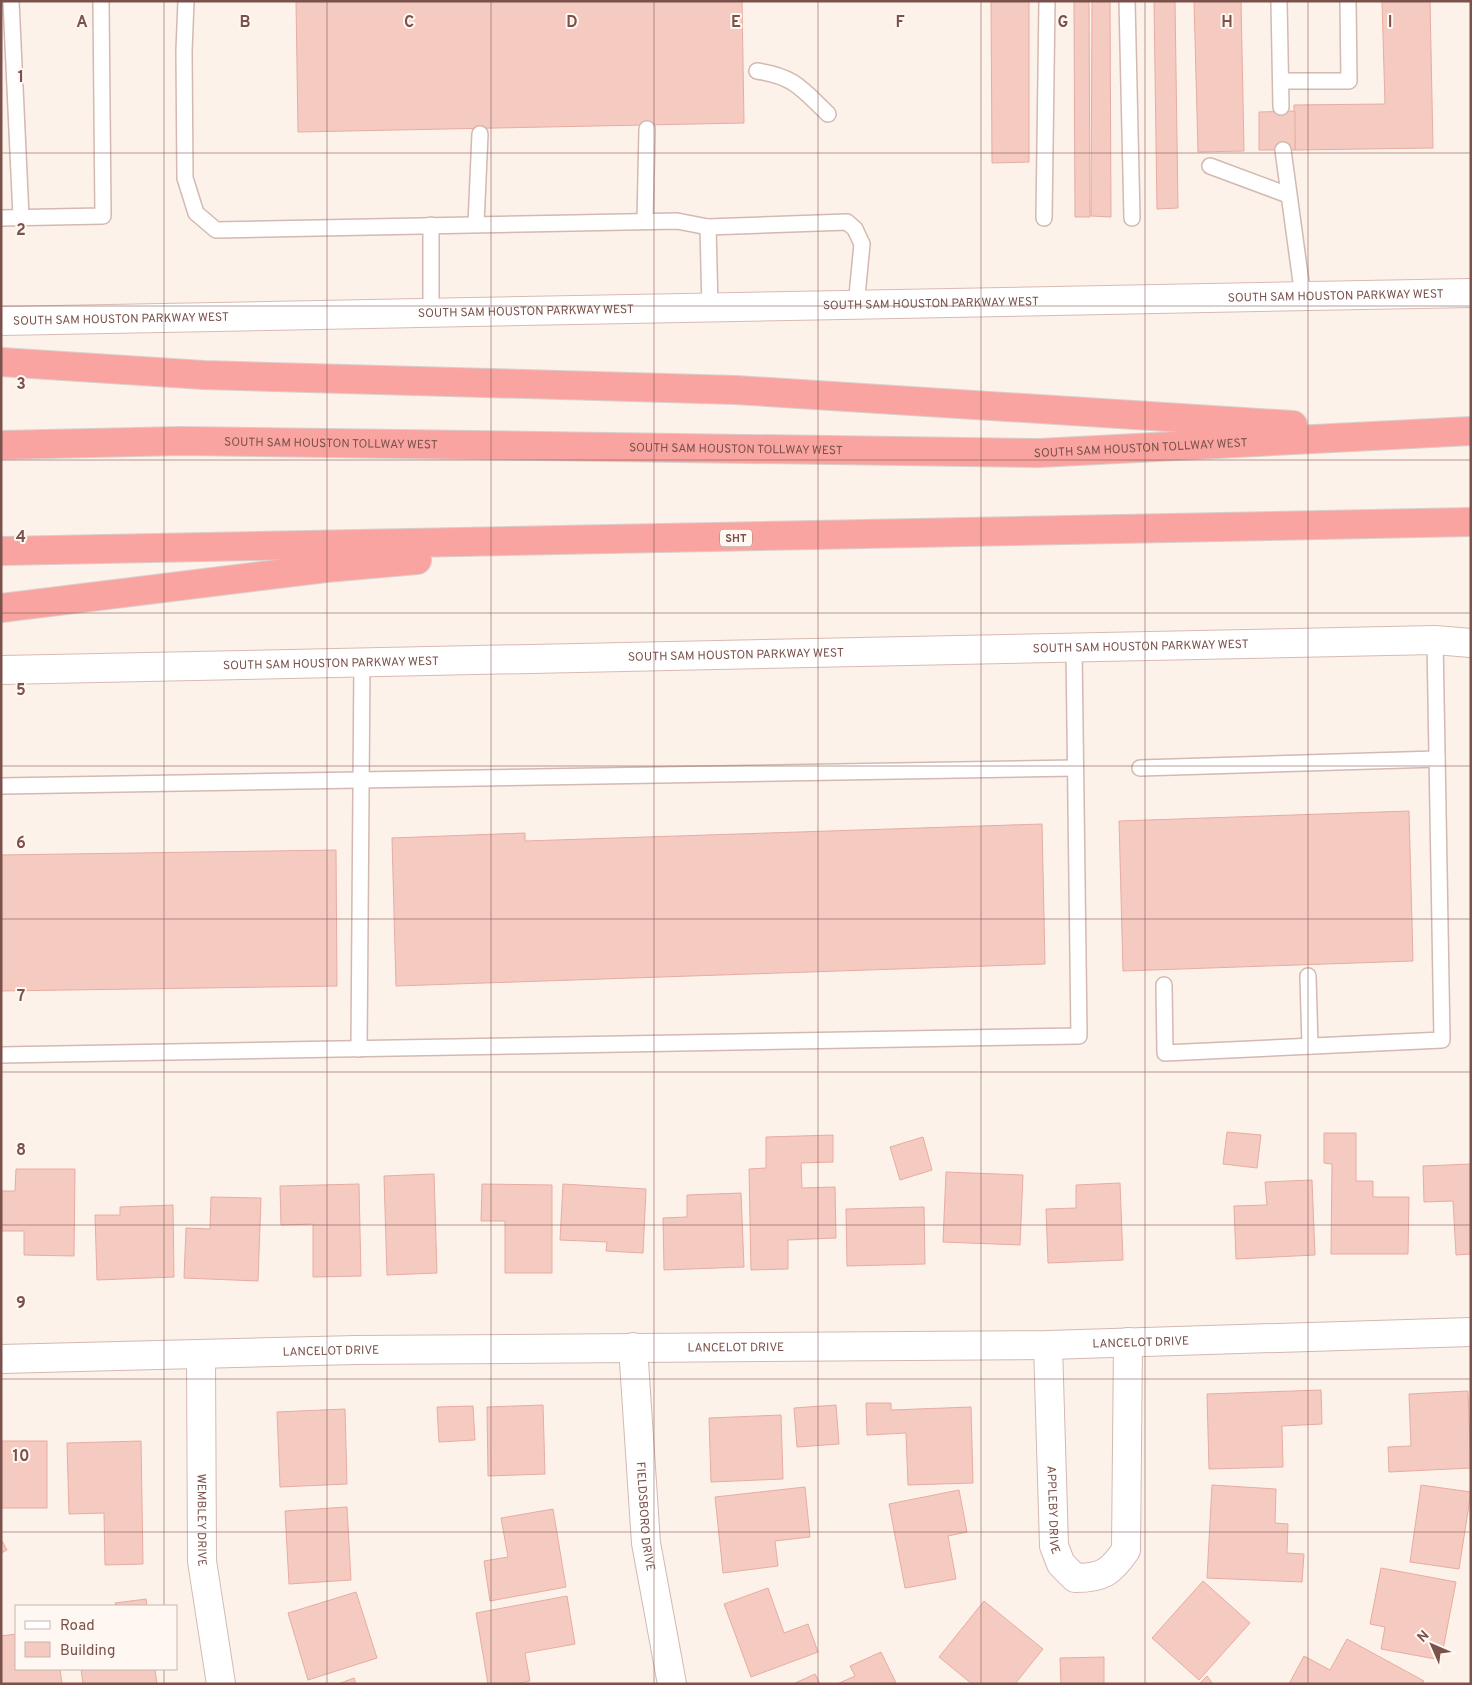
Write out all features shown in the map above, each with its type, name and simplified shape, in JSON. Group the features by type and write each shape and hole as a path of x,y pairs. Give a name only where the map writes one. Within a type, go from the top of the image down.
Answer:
{"highway":[{"path":"1,362 204,374 736,390 1424,434"},
{"name":"SOUTH SAM HOUSTON TOLLWAY WEST","path":"1,445 182,442 1039,453 1471,431"},
{"name":"SHT","path":"1,551 1471,522"},
{"path":"1,608 326,568 639,539"}],"main road":[{"name":"SOUTH SAM HOUSTON PARKWAY WEST","path":"1,321 1471,293"},
{"name":"SOUTH SAM HOUSTON PARKWAY WEST","path":"1,670 1434,640 1471,643"},
{"name":"LANCELOT DRIVE","path":"1,1359 200,1356 356,1350 1048,1345 1471,1332"},
{"name":"APPLEBY DRIVE","path":"1048,1345 1054,1546 1061,1564 1076,1578 1092,1578 1114,1568 1126,1550 1128,1342"},
{"name":"FIELDSBORO DRIVE","path":"633,1347 646,1542 672,1684"},
{"name":"WEMBLEY DRIVE","path":"200,1356 202,1561 221,1684"}],"lane":[{"path":"11,1 21,217"},
{"path":"1,218 103,216 101,1"},
{"path":"186,1 184,51 185,178 196,213 216,230 677,220 708,227 847,222 855,229 862,244 856,306"},
{"path":"1044,218 1048,1"},
{"path":"1128,1 1132,218"},
{"path":"1279,1 1281,108"},
{"path":"1281,81 1349,81 1348,1"},
{"path":"757,71 780,74 798,86 828,114"},
{"path":"646,221 647,129"},
{"path":"476,224 480,134"},
{"path":"1282,150 1303,297"},
{"path":"1210,166 1288,195"},
{"path":"431,225 431,313"},
{"path":"708,227 710,308"},
{"path":"1164,985 1165,1053 1442,1040 1434,640"},
{"path":"1,1055 1079,1036 1074,648"},
{"path":"359,1049 362,662"},
{"path":"1140,768 1437,759"},
{"path":"1,786 1075,768"},
{"path":"1308,976 1310,1046"}],"building":[{"path":"296,1 742,1 744,123 298,132"},
{"path":"991,1 1029,1 1029,162 992,163"},
{"path":"1074,1 1089,1 1090,217 1075,217"},
{"path":"1092,1 1110,1 1111,217 1091,216"},
{"path":"1154,1 1175,1 1178,208 1157,209"},
{"path":"1194,1 1241,1 1244,151 1198,152"},
{"path":"1382,1 1430,1 1433,148 1295,150 1294,105 1385,104"},
{"path":"1295,111 1295,150 1259,150 1259,112"},
{"path":"1409,811 1413,961 1123,971 1119,821"},
{"path":"1042,824 1045,964 396,986 392,838 525,833 525,841"},
{"path":"336,850 337,986 1,991 1,855"},
{"path":"1227,1132 1261,1135 1257,1168 1223,1164"},
{"path":"1324,1133 1356,1133 1356,1181 1373,1181 1373,1197 1409,1197 1408,1254 1331,1254 1332,1164 1324,1163"},
{"path":"833,1135 833,1162 801,1163 802,1188 835,1187 836,1238 788,1240 788,1269 751,1270 749,1169 766,1168 766,1137"},
{"path":"923,1137 932,1170 900,1180 890,1147"},
{"path":"1471,1164 1471,1254 1456,1255 1453,1201 1424,1202 1423,1166"},
{"path":"16,1169 75,1169 74,1256 24,1255 24,1231 1,1231 1,1191 15,1191"},
{"path":"946,1172 1023,1175 1020,1245 943,1242"},
{"path":"434,1174 437,1273 387,1275 384,1176"},
{"path":"1312,1180 1315,1255 1236,1259 1234,1206 1267,1205 1265,1182"},
{"path":"1120,1183 1123,1260 1048,1263 1046,1209 1076,1208 1076,1185"},
{"path":"359,1184 361,1276 313,1277 313,1224 281,1225 280,1186"},
{"path":"482,1184 552,1185 552,1273 505,1273 505,1221 481,1221"},
{"path":"563,1184 646,1189 643,1253 606,1251 607,1242 560,1240"},
{"path":"741,1193 744,1267 664,1270 663,1218 687,1217 687,1195"},
{"path":"211,1197 261,1198 258,1281 184,1278 186,1228 210,1229"},
{"path":"173,1205 174,1277 97,1280 95,1215 120,1215 120,1207"},
{"path":"924,1207 925,1264 847,1266 846,1209"},
{"path":"1321,1390 1322,1424 1282,1426 1283,1467 1209,1469 1207,1394"},
{"path":"1468,1391 1471,1468 1389,1472 1388,1447 1411,1446 1409,1394"},
{"path":"866,1403 891,1403 891,1410 971,1407 973,1483 908,1485 906,1433 867,1435"},
{"path":"543,1405 545,1474 488,1476 487,1407"},
{"path":"836,1405 839,1444 797,1447 794,1408"},
{"path":"473,1406 475,1440 439,1442 437,1407"},
{"path":"345,1409 347,1484 280,1487 277,1412"},
{"path":"781,1415 783,1479 711,1482 709,1418"},
{"path":"1,1441 47,1441 47,1508 1,1508"},
{"path":"141,1441 143,1564 105,1565 104,1513 69,1514 67,1443"},
{"path":"1212,1485 1276,1489 1275,1523 1288,1524 1287,1553 1304,1554 1302,1582 1207,1578"},
{"path":"1421,1485 1471,1492 1459,1569 1410,1562"},
{"path":"805,1487 810,1537 775,1541 778,1566 723,1573 715,1497"},
{"path":"959,1490 967,1532 948,1536 956,1579 905,1588 889,1504"},
{"path":"347,1507 351,1580 289,1584 285,1511"},
{"path":"553,1509 566,1587 490,1601 484,1561 508,1557 501,1518"},
{"path":"1,1539 7,1550 1,1553"},
{"path":"1381,1568 1456,1582 1441,1660 1381,1649 1385,1627 1370,1624"},
{"path":"1203,1581 1250,1623 1199,1680 1152,1638"},
{"path":"768,1588 784,1633 808,1624 818,1652 751,1677 724,1604"},
{"path":"356,1592 377,1658 308,1680 288,1613"},
{"path":"567,1596 575,1644 525,1653 530,1681 515,1684 488,1684 476,1613"},
{"path":"146,1599 147,1605 116,1605 115,1603"},
{"path":"984,1601 1043,1649 1015,1684 972,1684 939,1657"},
{"path":"15,1634 15,1670 60,1670 62,1684 1,1684 1,1636"},
{"path":"1347,1639 1424,1681 1422,1684 1289,1684 1304,1656 1330,1670"},
{"path":"881,1652 896,1683 837,1684 855,1676 850,1666"},
{"path":"1104,1657 1104,1684 1061,1684 1060,1658"},
{"path":"81,1670 155,1670 157,1684 83,1684"},
{"path":"815,1674 820,1684 793,1684"},
{"path":"1207,1676 1213,1684 1199,1684"},
{"path":"354,1678 356,1684 338,1684"}]}
